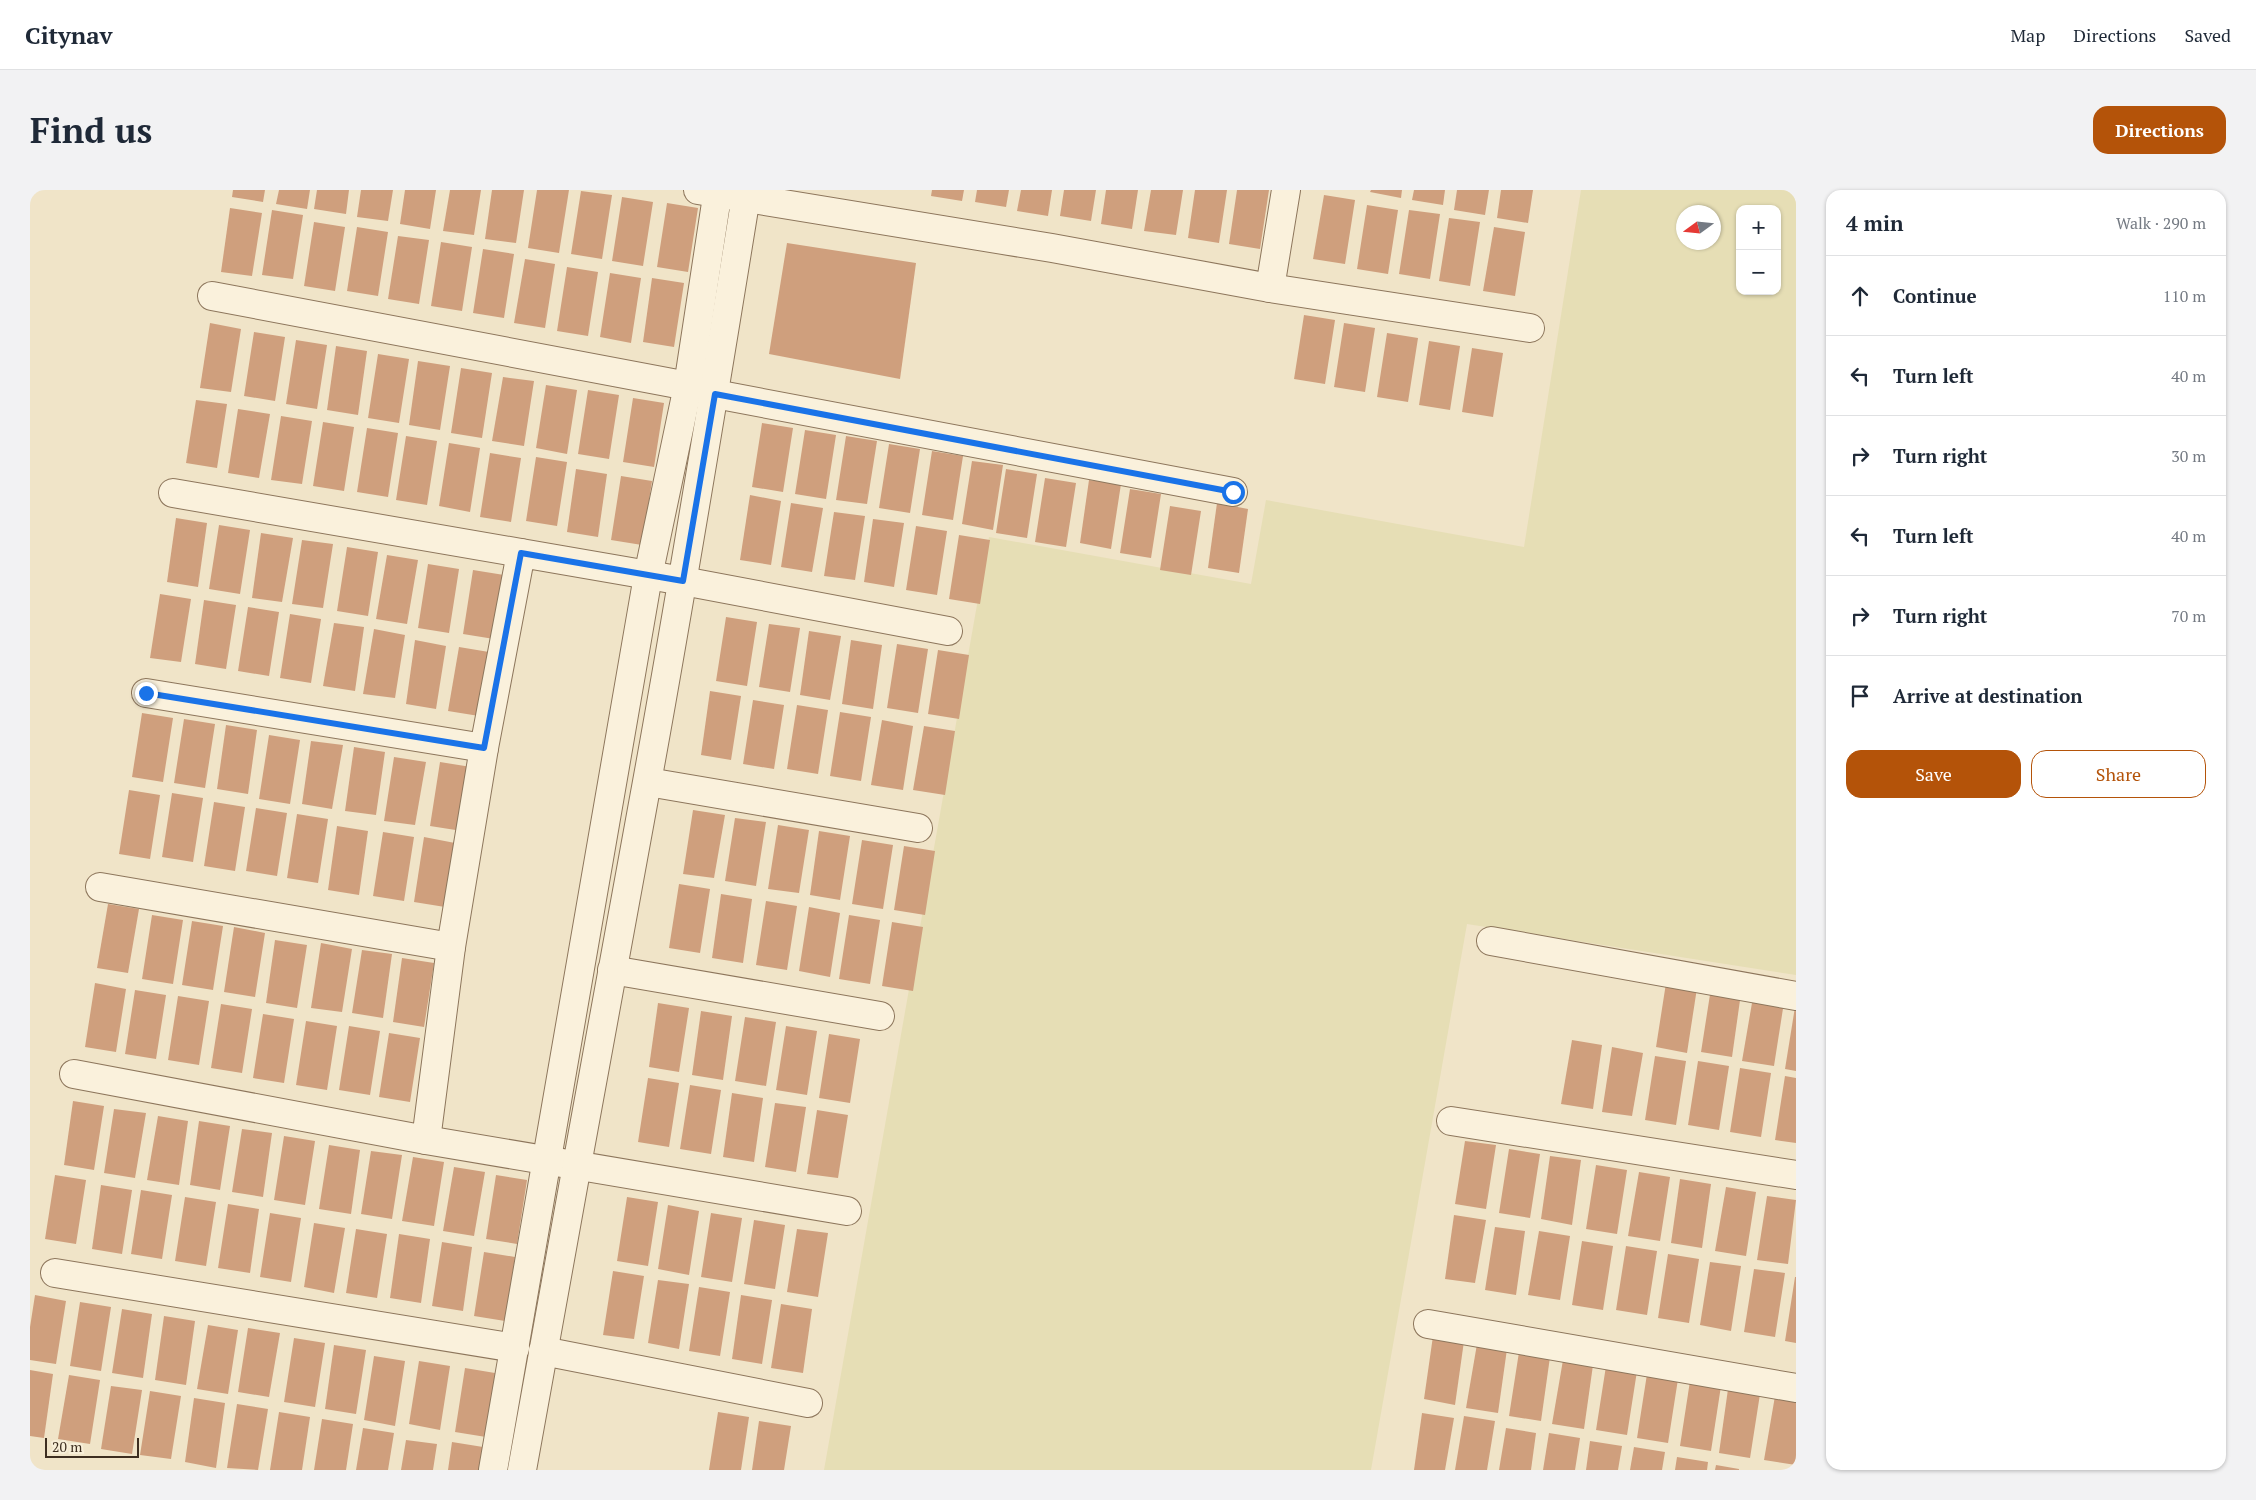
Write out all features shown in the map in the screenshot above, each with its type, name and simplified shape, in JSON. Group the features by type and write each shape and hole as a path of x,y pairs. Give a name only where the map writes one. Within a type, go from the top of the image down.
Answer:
{"street":[{"path":"1270,288 1286,190"},
{"path":"493,1470 648,576 688,386 711,191 747,193 1270,288 1530,328"},
{"path":"522,1470 576,1164 648,782 715,394 747,193"},
{"path":"212,296 688,386"},
{"path":"715,394 1233,492"},
{"path":"174,493 683,581 948,631"},
{"path":"426,1140 451,947 484,748 521,553"},
{"path":"146,693 484,748"},
{"path":"648,782 918,828"},
{"path":"100,887 451,947"},
{"path":"1491,942 1796,996"},
{"path":"612,970 880,1016"},
{"path":"74,1074 426,1140 847,1211"},
{"path":"1451,1121 1796,1176"},
{"path":"55,1273 515,1348"},
{"path":"1428,1324 1796,1388"},
{"path":"543,1352 808,1403"}],"shaded area":[{"path":"1581,190 1796,190 1796,975 1467,924 1371,1470 824,1470 989,537 1251,584 1266,500 1524,547"}],"building":[{"path":"233,190 265,190 263,202 232,197"},
{"path":"279,190 310,190 307,209 276,204"},
{"path":"317,190 349,190 346,214 314,209"},
{"path":"361,190 393,190 388,221 357,217"},
{"path":"405,190 436,190 430,229 400,224"},
{"path":"450,190 481,190 474,235 443,231"},
{"path":"492,190 524,190 516,243 485,239"},
{"path":"537,190 569,190 559,253 528,248"},
{"path":"932,190 964,190 962,201 931,196"},
{"path":"977,190 1009,190 1006,207 975,202"},
{"path":"1021,190 1052,190 1048,216 1017,211"},
{"path":"1064,190 1096,190 1091,221 1060,216"},
{"path":"1106,190 1138,190 1132,229 1101,224"},
{"path":"1151,190 1183,190 1176,235 1144,231"},
{"path":"1195,190 1227,190 1219,243 1188,238"},
{"path":"1237,190 1269,190 1260,249 1229,244"},
{"path":"1371,190 1402,190 1401,198 1370,192"},
{"path":"1414,190 1445,190 1443,205 1412,200"},
{"path":"1457,190 1489,190 1485,215 1454,210"},
{"path":"1501,190 1533,190 1528,223 1497,218"},
{"path":"581,191 612,195 602,259 571,254"},
{"path":"1324,195 1355,200 1345,264 1313,259"},
{"path":"622,197 653,202 643,266 612,261"},
{"path":"667,203 698,208 688,272 657,267"},
{"path":"1367,205 1398,210 1388,274 1357,269"},
{"path":"230,208 262,213 252,276 221,272"},
{"path":"272,210 303,215 293,279 262,275"},
{"path":"1409,210 1440,214 1430,279 1399,274"},
{"path":"1449,218 1480,222 1470,286 1439,281"},
{"path":"314,222 345,227 335,291 304,286"},
{"path":"357,227 388,232 378,296 347,291"},
{"path":"1494,227 1525,232 1515,296 1483,291"},
{"path":"398,236 429,240 419,304 388,299"},
{"path":"441,242 472,247 462,311 431,306"},
{"path":"787,243 916,263 900,379 769,354"},
{"path":"483,249 514,254 504,318 473,313"},
{"path":"525,259 555,264 545,328 514,323"},
{"path":"567,267 598,272 588,336 557,331"},
{"path":"610,273 641,278 631,343 600,337"},
{"path":"652,278 684,283 674,347 643,342"},
{"path":"1304,315 1335,320 1325,384 1294,379"},
{"path":"210,323 241,329 231,392 200,388"},
{"path":"1344,323 1375,328 1365,392 1334,387"},
{"path":"254,332 285,337 275,401 244,396"},
{"path":"1387,333 1418,338 1408,402 1377,397"},
{"path":"296,340 327,345 317,409 286,404"},
{"path":"1429,341 1460,346 1450,410 1419,405"},
{"path":"336,346 367,351 358,415 327,410"},
{"path":"1472,348 1503,353 1493,417 1462,412"},
{"path":"378,354 409,359 399,423 368,418"},
{"path":"418,361 450,366 440,430 409,425"},
{"path":"461,368 492,373 482,438 451,433"},
{"path":"503,377 534,381 524,446 492,441"},
{"path":"546,385 577,390 567,454 536,448"},
{"path":"588,390 619,395 609,459 578,454"},
{"path":"633,398 664,403 654,467 623,462"},
{"path":"196,400 227,404 217,468 186,463"},
{"path":"238,409 270,414 259,478 228,473"},
{"path":"281,416 312,421 302,484 271,480"},
{"path":"323,422 354,427 344,491 313,486"},
{"path":"762,423 793,428 783,492 752,487"},
{"path":"367,428 398,433 388,497 357,492"},
{"path":"805,430 836,435 826,499 795,494"},
{"path":"406,436 437,441 427,505 396,500"},
{"path":"846,436 877,441 867,504 836,500"},
{"path":"449,443 480,448 470,512 439,506"},
{"path":"889,444 920,449 910,513 879,508"},
{"path":"932,451 963,456 953,520 922,515"},
{"path":"490,453 521,458 511,522 480,517"},
{"path":"536,457 567,462 557,526 526,521"},
{"path":"972,461 1003,465 993,530 962,524"},
{"path":"576,469 607,474 598,537 567,532"},
{"path":"1006,469 1037,474 1027,538 996,533"},
{"path":"621,476 652,481 642,545 611,540"},
{"path":"1045,478 1076,483 1066,547 1035,542"},
{"path":"1089,480 1121,484 1111,549 1080,543"},
{"path":"1130,489 1161,494 1151,558 1120,553"},
{"path":"750,495 781,501 771,565 740,560"},
{"path":"791,503 823,508 812,572 781,567"},
{"path":"1217,503 1248,509 1239,573 1208,568"},
{"path":"1170,506 1201,511 1191,575 1160,570"},
{"path":"834,512 865,516 855,580 824,576"},
{"path":"176,518 207,523 198,587 167,582"},
{"path":"873,519 904,523 894,587 864,582"},
{"path":"219,525 250,530 240,594 209,589"},
{"path":"916,526 947,531 937,595 906,590"},
{"path":"261,533 293,538 282,602 252,598"},
{"path":"959,535 990,540 980,604 949,599"},
{"path":"302,540 333,544 323,608 292,604"},
{"path":"347,547 378,552 368,616 337,611"},
{"path":"387,555 418,560 407,624 376,619"},
{"path":"428,564 459,569 449,633 418,628"},
{"path":"473,570 504,575 494,639 463,634"},
{"path":"160,594 191,599 181,662 150,658"},
{"path":"204,600 236,605 226,669 195,664"},
{"path":"248,607 279,612 269,676 238,671"},
{"path":"290,614 321,619 311,683 280,678"},
{"path":"726,617 757,622 747,686 716,681"},
{"path":"334,623 364,627 355,691 323,686"},
{"path":"769,624 800,628 790,692 759,687"},
{"path":"374,629 405,635 395,698 363,694"},
{"path":"809,631 841,636 830,700 800,695"},
{"path":"415,640 446,646 436,709 406,704"},
{"path":"851,640 882,645 873,709 842,704"},
{"path":"897,644 928,649 918,713 887,708"},
{"path":"459,647 489,652 479,716 448,711"},
{"path":"938,650 969,655 959,719 928,714"},
{"path":"710,691 741,696 731,760 701,755"},
{"path":"753,700 784,705 774,769 743,764"},
{"path":"797,705 828,710 818,774 787,769"},
{"path":"840,712 871,717 861,781 830,776"},
{"path":"142,713 173,718 163,782 132,777"},
{"path":"184,719 215,724 205,788 174,783"},
{"path":"882,720 913,726 903,790 871,785"},
{"path":"226,725 257,730 248,794 217,789"},
{"path":"924,726 955,731 945,795 913,790"},
{"path":"269,735 300,740 290,804 259,799"},
{"path":"311,741 343,745 332,809 302,804"},
{"path":"354,747 385,752 376,815 345,811"},
{"path":"394,757 426,762 415,825 384,821"},
{"path":"440,762 471,767 462,831 430,826"},
{"path":"129,790 160,795 150,859 119,854"},
{"path":"172,793 203,798 193,862 162,857"},
{"path":"214,802 245,807 235,871 204,866"},
{"path":"256,808 287,813 277,876 246,871"},
{"path":"693,810 725,815 714,878 683,874"},
{"path":"297,814 328,819 318,883 287,878"},
{"path":"735,818 766,822 756,886 725,881"},
{"path":"778,825 809,830 799,893 768,889"},
{"path":"337,826 368,831 359,895 328,890"},
{"path":"819,831 850,836 840,900 810,895"},
{"path":"383,832 414,837 404,901 373,896"},
{"path":"424,837 455,843 445,907 414,902"},
{"path":"862,840 893,845 883,909 852,904"},
{"path":"904,846 935,851 925,915 894,910"},
{"path":"679,884 710,889 700,953 669,948"},
{"path":"721,894 752,899 743,963 712,958"},
{"path":"766,901 797,906 787,970 756,965"},
{"path":"108,904 139,909 128,973 97,968"},
{"path":"809,907 840,913 830,977 799,971"},
{"path":"152,915 183,920 173,984 142,979"},
{"path":"849,915 880,920 870,984 839,979"},
{"path":"192,921 223,926 213,990 182,985"},
{"path":"892,922 923,927 913,991 882,986"},
{"path":"234,927 265,933 255,997 224,992"},
{"path":"275,940 307,945 297,1008 266,1003"},
{"path":"321,943 352,949 342,1012 311,1008"},
{"path":"362,950 392,954 383,1018 352,1013"},
{"path":"402,958 434,963 424,1027 393,1022"},
{"path":"95,983 126,989 116,1052 85,1047"},
{"path":"1666,983 1697,988 1687,1053 1656,1047"},
{"path":"1711,988 1741,993 1732,1057 1701,1052"},
{"path":"135,990 166,995 156,1059 125,1054"},
{"path":"178,996 209,1001 199,1065 168,1060"},
{"path":"1753,997 1784,1002 1774,1066 1742,1061"},
{"path":"658,1003 689,1008 679,1072 649,1067"},
{"path":"221,1004 252,1009 242,1073 211,1068"},
{"path":"1796,1007 1796,1071 1785,1069"},
{"path":"701,1011 732,1016 723,1080 692,1075"},
{"path":"263,1014 294,1019 284,1083 253,1078"},
{"path":"745,1017 776,1022 766,1086 735,1081"},
{"path":"306,1021 337,1026 327,1090 296,1085"},
{"path":"349,1026 380,1031 370,1095 339,1090"},
{"path":"786,1026 817,1031 807,1095 776,1090"},
{"path":"389,1033 420,1038 410,1102 379,1097"},
{"path":"829,1034 860,1039 850,1103 819,1098"},
{"path":"1572,1040 1602,1045 1593,1109 1561,1104"},
{"path":"1612,1047 1643,1053 1632,1116 1602,1112"},
{"path":"1655,1056 1686,1061 1676,1125 1645,1120"},
{"path":"1698,1061 1729,1066 1719,1130 1688,1125"},
{"path":"1740,1068 1771,1073 1761,1137 1730,1132"},
{"path":"1785,1076 1796,1078 1796,1143 1775,1140"},
{"path":"648,1078 679,1083 669,1147 638,1142"},
{"path":"690,1085 721,1090 711,1154 680,1149"},
{"path":"732,1093 763,1098 754,1162 723,1157"},
{"path":"73,1101 104,1106 94,1170 64,1165"},
{"path":"775,1103 806,1107 796,1172 765,1167"},
{"path":"114,1109 146,1113 135,1178 104,1173"},
{"path":"817,1110 848,1115 838,1178 807,1174"},
{"path":"158,1116 188,1121 179,1185 147,1180"},
{"path":"199,1121 230,1126 220,1190 190,1185"},
{"path":"242,1129 272,1133 263,1197 232,1192"},
{"path":"284,1136 315,1141 305,1205 274,1200"},
{"path":"1465,1141 1496,1145 1486,1209 1455,1204"},
{"path":"329,1145 360,1150 351,1214 319,1209"},
{"path":"1509,1149 1540,1154 1530,1218 1499,1213"},
{"path":"371,1151 402,1155 392,1219 361,1214"},
{"path":"1550,1156 1581,1160 1572,1225 1541,1219"},
{"path":"413,1157 444,1162 434,1226 402,1221"},
{"path":"1596,1165 1627,1170 1617,1234 1586,1229"},
{"path":"454,1167 485,1172 474,1236 443,1231"},
{"path":"1639,1172 1670,1177 1660,1241 1628,1236"},
{"path":"55,1175 86,1180 76,1244 45,1239"},
{"path":"496,1175 527,1180 517,1244 486,1239"},
{"path":"1680,1179 1711,1184 1702,1248 1671,1243"},
{"path":"101,1185 132,1190 122,1254 92,1249"},
{"path":"1726,1187 1756,1192 1746,1256 1715,1251"},
{"path":"141,1190 172,1195 162,1259 131,1254"},
{"path":"1767,1196 1796,1200 1788,1264 1757,1260"},
{"path":"185,1197 216,1202 206,1266 175,1261"},
{"path":"627,1197 658,1202 648,1266 617,1261"},
{"path":"228,1204 259,1209 250,1273 218,1268"},
{"path":"668,1205 699,1211 689,1275 658,1269"},
{"path":"270,1213 301,1218 291,1282 260,1277"},
{"path":"711,1213 742,1218 732,1282 701,1277"},
{"path":"1454,1215 1486,1220 1475,1283 1445,1279"},
{"path":"754,1220 785,1225 775,1289 744,1284"},
{"path":"314,1223 345,1228 334,1293 304,1287"},
{"path":"1495,1227 1525,1231 1516,1295 1485,1290"},
{"path":"356,1229 387,1234 377,1298 346,1293"},
{"path":"797,1229 828,1233 818,1297 787,1292"},
{"path":"1539,1231 1570,1236 1560,1300 1528,1295"},
{"path":"399,1234 430,1239 421,1303 390,1298"},
{"path":"1582,1241 1613,1246 1603,1310 1572,1305"},
{"path":"442,1242 472,1247 463,1311 432,1306"},
{"path":"1626,1246 1657,1251 1647,1315 1616,1310"},
{"path":"484,1252 515,1257 505,1321 474,1316"},
{"path":"1668,1254 1699,1259 1689,1323 1658,1318"},
{"path":"1710,1262 1741,1266 1731,1331 1700,1325"},
{"path":"1754,1269 1785,1273 1775,1337 1744,1332"},
{"path":"613,1271 644,1276 634,1339 603,1335"},
{"path":"1796,1277 1796,1343 1785,1341"},
{"path":"658,1280 689,1284 679,1349 648,1343"},
{"path":"699,1287 730,1292 720,1356 689,1351"},
{"path":"35,1295 66,1301 56,1364 30,1360 30,1327"},
{"path":"741,1295 772,1300 762,1364 732,1359"},
{"path":"80,1302 111,1307 101,1371 70,1366"},
{"path":"781,1304 812,1309 803,1373 771,1368"},
{"path":"122,1309 152,1314 143,1378 112,1373"},
{"path":"164,1316 195,1321 186,1385 155,1380"},
{"path":"208,1325 238,1330 228,1394 197,1389"},
{"path":"248,1328 280,1333 269,1397 238,1392"},
{"path":"1433,1336 1464,1341 1455,1405 1424,1399"},
{"path":"294,1338 325,1343 315,1407 284,1402"},
{"path":"1477,1344 1507,1349 1498,1413 1466,1408"},
{"path":"334,1345 366,1350 356,1414 325,1409"},
{"path":"1519,1352 1550,1357 1541,1421 1509,1416"},
{"path":"374,1356 405,1361 395,1426 364,1420"},
{"path":"1563,1360 1593,1365 1584,1429 1552,1424"},
{"path":"419,1361 450,1366 440,1430 409,1424"},
{"path":"1606,1366 1637,1371 1627,1435 1596,1430"},
{"path":"465,1368 495,1373 486,1437 455,1432"},
{"path":"30,1370 53,1374 44,1438 30,1436"},
{"path":"1647,1374 1678,1379 1668,1443 1637,1438"},
{"path":"69,1375 100,1380 90,1444 58,1439"},
{"path":"1690,1381 1721,1386 1711,1451 1680,1446"},
{"path":"111,1386 142,1390 132,1454 101,1449"},
{"path":"1728,1389 1760,1394 1750,1458 1719,1453"},
{"path":"150,1391 181,1396 171,1459 140,1455"},
{"path":"1775,1396 1796,1399 1796,1465 1764,1460"},
{"path":"194,1398 225,1403 216,1468 185,1462"},
{"path":"237,1404 268,1409 258,1470 227,1468"},
{"path":"279,1412 310,1417 302,1470 270,1470"},
{"path":"718,1412 749,1417 741,1470 709,1470"},
{"path":"1422,1413 1454,1418 1445,1470 1414,1470"},
{"path":"1464,1416 1495,1421 1487,1470 1455,1470"},
{"path":"322,1419 353,1424 346,1470 314,1470"},
{"path":"759,1421 791,1426 784,1470 752,1470"},
{"path":"363,1428 394,1433 388,1470 356,1470"},
{"path":"1506,1428 1536,1433 1531,1470 1499,1470"},
{"path":"1549,1433 1580,1438 1575,1470 1543,1470"},
{"path":"406,1440 437,1444 433,1470 401,1470"},
{"path":"1590,1441 1622,1446 1618,1470 1586,1470"},
{"path":"452,1442 483,1447 480,1470 448,1470"},
{"path":"1634,1447 1665,1452 1662,1470 1630,1470"},
{"path":"1677,1457 1708,1462 1707,1470 1675,1470"},
{"path":"1716,1465 1739,1469 1739,1470 1715,1470"}],"route":[{"path":"146,693 484,748 521,553 683,581 715,394 1233,492"}]}
